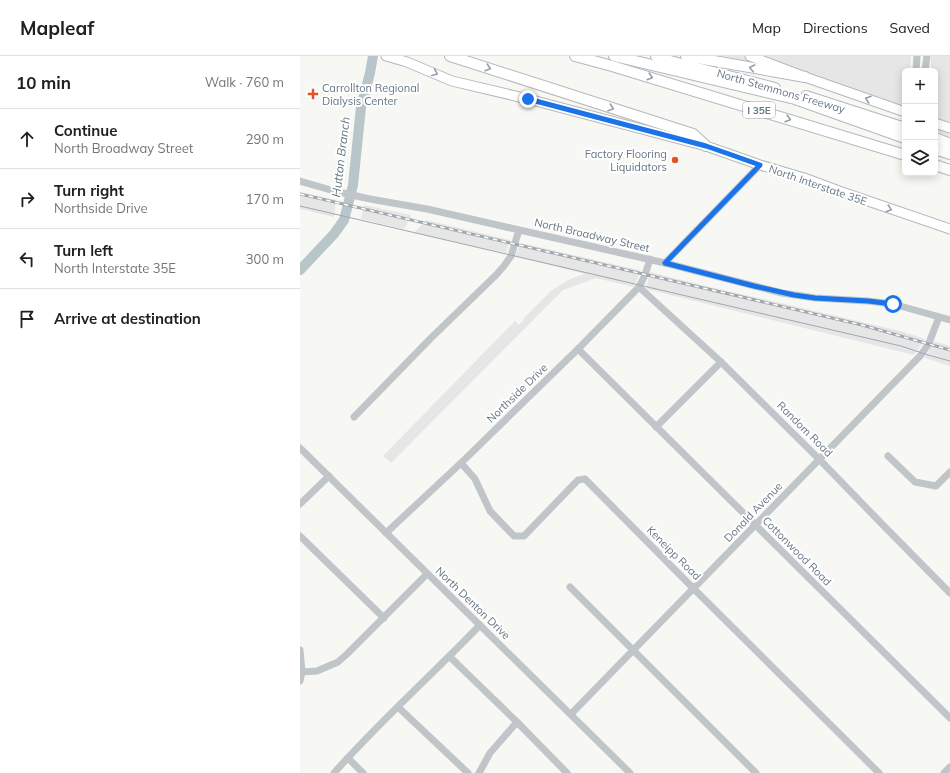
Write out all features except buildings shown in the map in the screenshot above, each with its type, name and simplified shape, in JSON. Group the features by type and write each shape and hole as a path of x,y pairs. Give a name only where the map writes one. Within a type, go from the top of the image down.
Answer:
{"highway":[{"path":"450,56 693,134 706,146"},
{"name":"I 35E","path":"575,56 902,154"},
{"path":"614,56 795,99 902,137"},
{"name":"North Stemmons Freeway","path":"656,56 670,61 792,92 902,127"},
{"path":"686,56 804,77"},
{"path":"938,139 950,144"},
{"path":"938,150 950,154"},
{"path":"938,166 950,170"}],"main road":[{"name":"North Interstate 35E","path":"386,56 398,59 452,81 528,99 706,146 760,165 804,178 950,229"},
{"path":"750,56 804,77 902,110"},
{"path":"938,124 950,128"}],"street":[{"path":"916,68 917,56"},
{"path":"926,68 927,56"},
{"path":"665,263 760,165"},
{"name":"North Broadway Street","path":"300,181 334,191 427,209 650,259 794,295 893,304 950,320"},
{"path":"354,417 504,266 511,256 519,230"},
{"name":"Northside Drive","path":"386,533 461,463 639,287 650,259"},
{"name":"Random Road","path":"639,287 721,362 819,459 950,593"},
{"name":"Donald Avenue","path":"571,714 921,355 929,343 939,317"},
{"name":"Cottonwood Road","path":"578,349 950,718"},
{"path":"656,427 721,362"},
{"name":"North Denton Drive","path":"300,448 630,773"},
{"path":"888,456 915,482 936,486 950,472"},
{"name":"Keneipp Road","path":"461,463 475,479 490,511 514,536 524,536 578,480 585,479 879,773"},
{"path":"300,504 329,476"},
{"path":"300,536 384,618"},
{"path":"302,672 318,671 338,662 427,574"},
{"path":"570,587 756,773"},
{"path":"334,773 480,625"},
{"path":"300,650 302,672 300,682"},
{"path":"450,657 567,773"},
{"path":"398,707 468,773"},
{"path":"479,773 490,753 517,722"},
{"path":"348,758 363,773"},
{"path":"944,773 950,767"}],"shaded area":[{"path":"724,56 911,56 910,68 902,68 901,107 880,97"},
{"path":"931,56 950,56 950,147 938,142 938,68 931,68"},
{"path":"300,192 336,200 334,217 300,209"},
{"path":"364,205 411,215 411,217 404,229 361,219"},
{"path":"426,220 510,240 506,253 414,233"},
{"path":"521,243 639,270 640,272 634,287 596,278 563,290 391,463 383,456 515,321 519,325 524,320 523,319 552,290 572,278 585,274 515,256"},
{"path":"650,272 904,332 925,339 914,355 646,289"},
{"path":"934,341 950,346 950,366 925,358"}],"waterway":[{"name":"Hutton Branch","path":"300,270 334,234 344,220 353,185 361,107 373,56"}],"tram line":[{"path":"300,206 901,346 950,361"}],"railway":[{"path":"300,194 862,325 950,350"}],"place":[{"name":"Carrollton Regional Dialysis Center","path":"313,94"},
{"name":"Factory Flooring Liquidators","path":"675,160"}],"route":[{"path":"528,99 706,146 760,165 665,263 794,295 893,304"}]}
